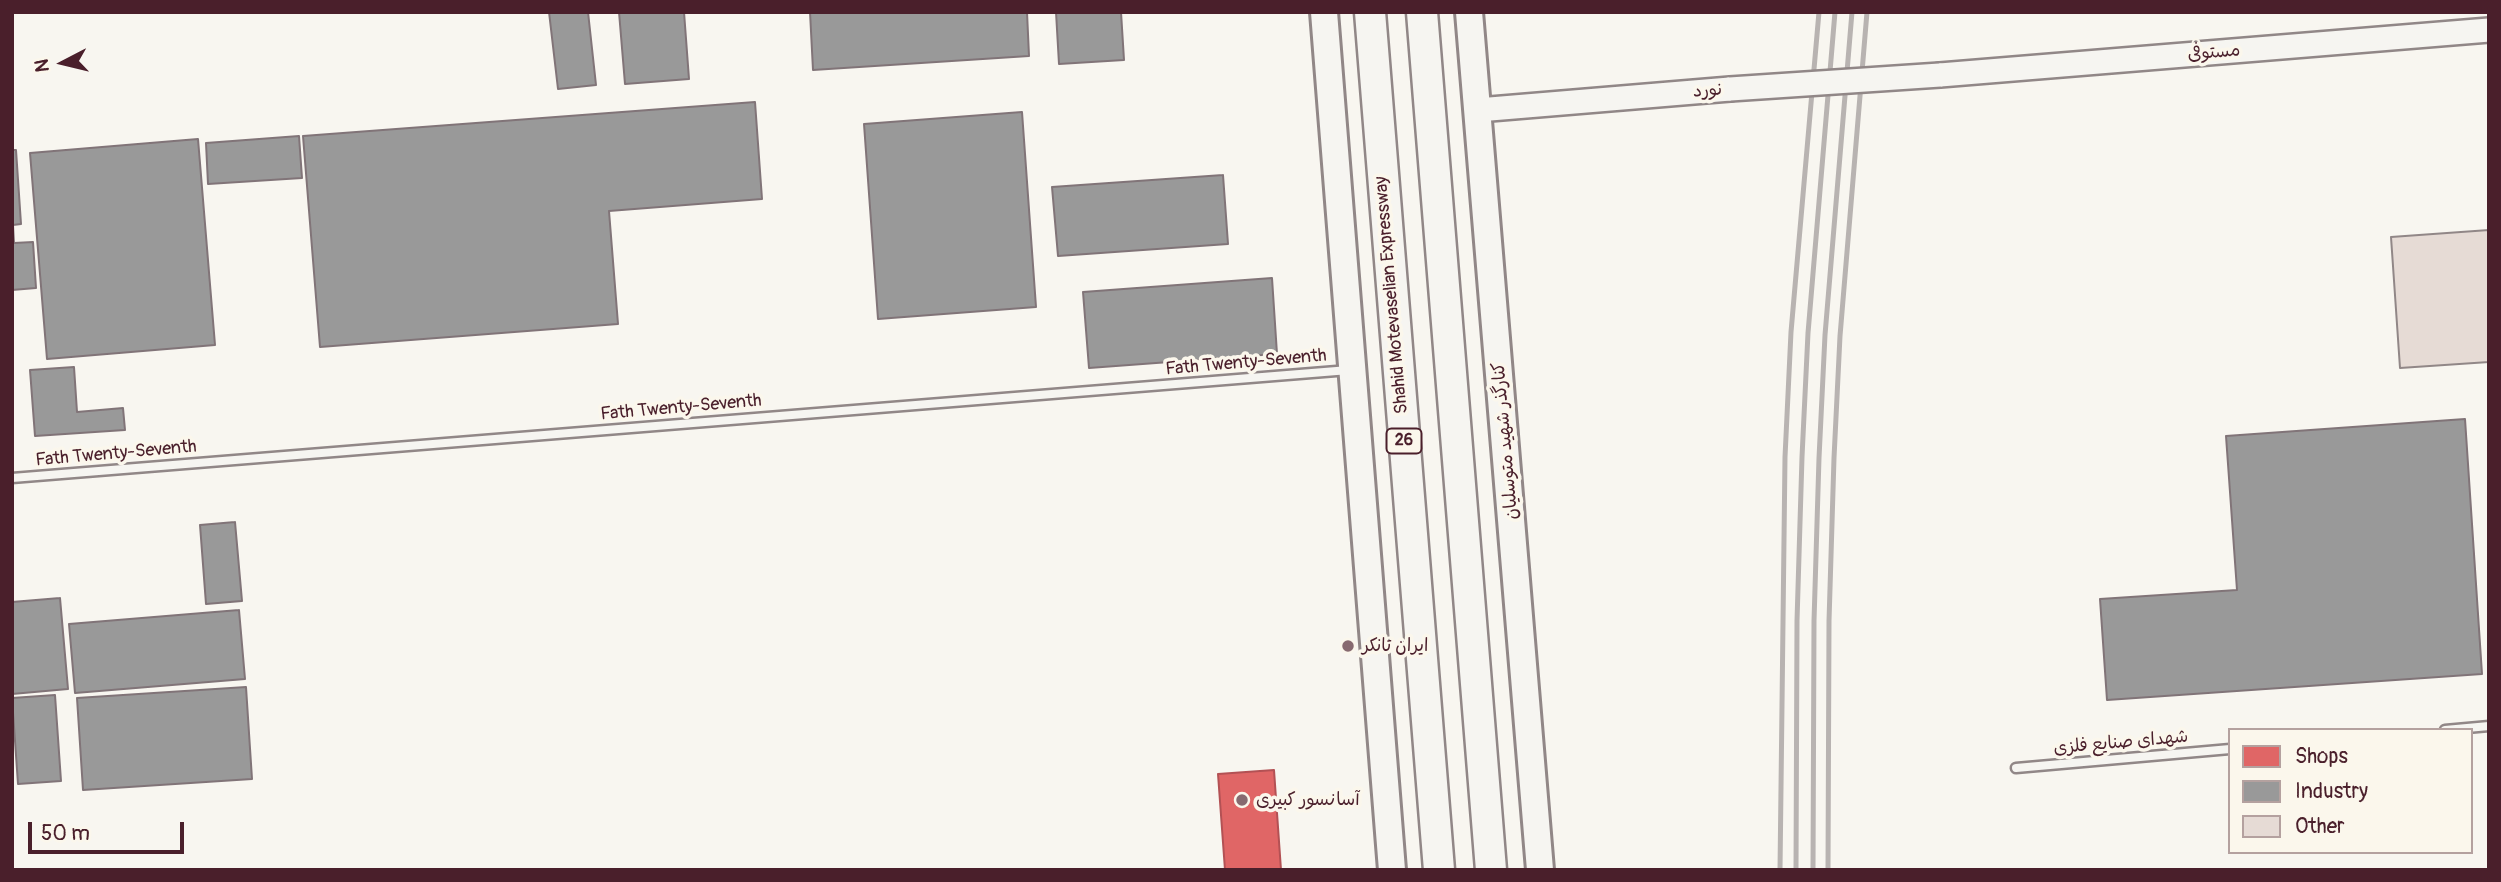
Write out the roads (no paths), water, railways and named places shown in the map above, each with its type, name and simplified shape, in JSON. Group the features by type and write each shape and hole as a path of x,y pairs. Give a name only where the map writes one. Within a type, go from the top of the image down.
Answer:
{"highway":[{"name":"Shahid Motevaselian Expressway","path":"1370,12 1439,870"},
{"path":"1422,12 1491,870"}],"main road":[{"path":"1324,12 1392,870"},
{"name":"کنارگذر شهید متوسلیان","path":"1469,12 1540,870"}],"street":[{"name":"مستوفی","path":"1940,75 2489,30"},
{"name":"نورد","path":"1478,110 1940,75"}],"lane":[{"name":"Fath Twenty-Seventh","path":"12,478 1353,370"},
{"path":"2467,728 2489,726"},
{"name":"شهدای صنایع فلزی","path":"2016,768 2228,749"}],"railway":[{"path":"1780,870 1785,457 1791,332 1819,12"},
{"path":"1796,870 1797,621 1802,457 1808,333 1835,12"},
{"path":"1813,870 1814,621 1819,458 1825,335 1852,12"},
{"path":"1828,870 1829,621 1834,458 1840,336 1867,12"}],"place":[{"name":"ایران تانکر","path":"1348,646"},
{"name":"آسانسور کبیری","path":"1242,800"}]}
